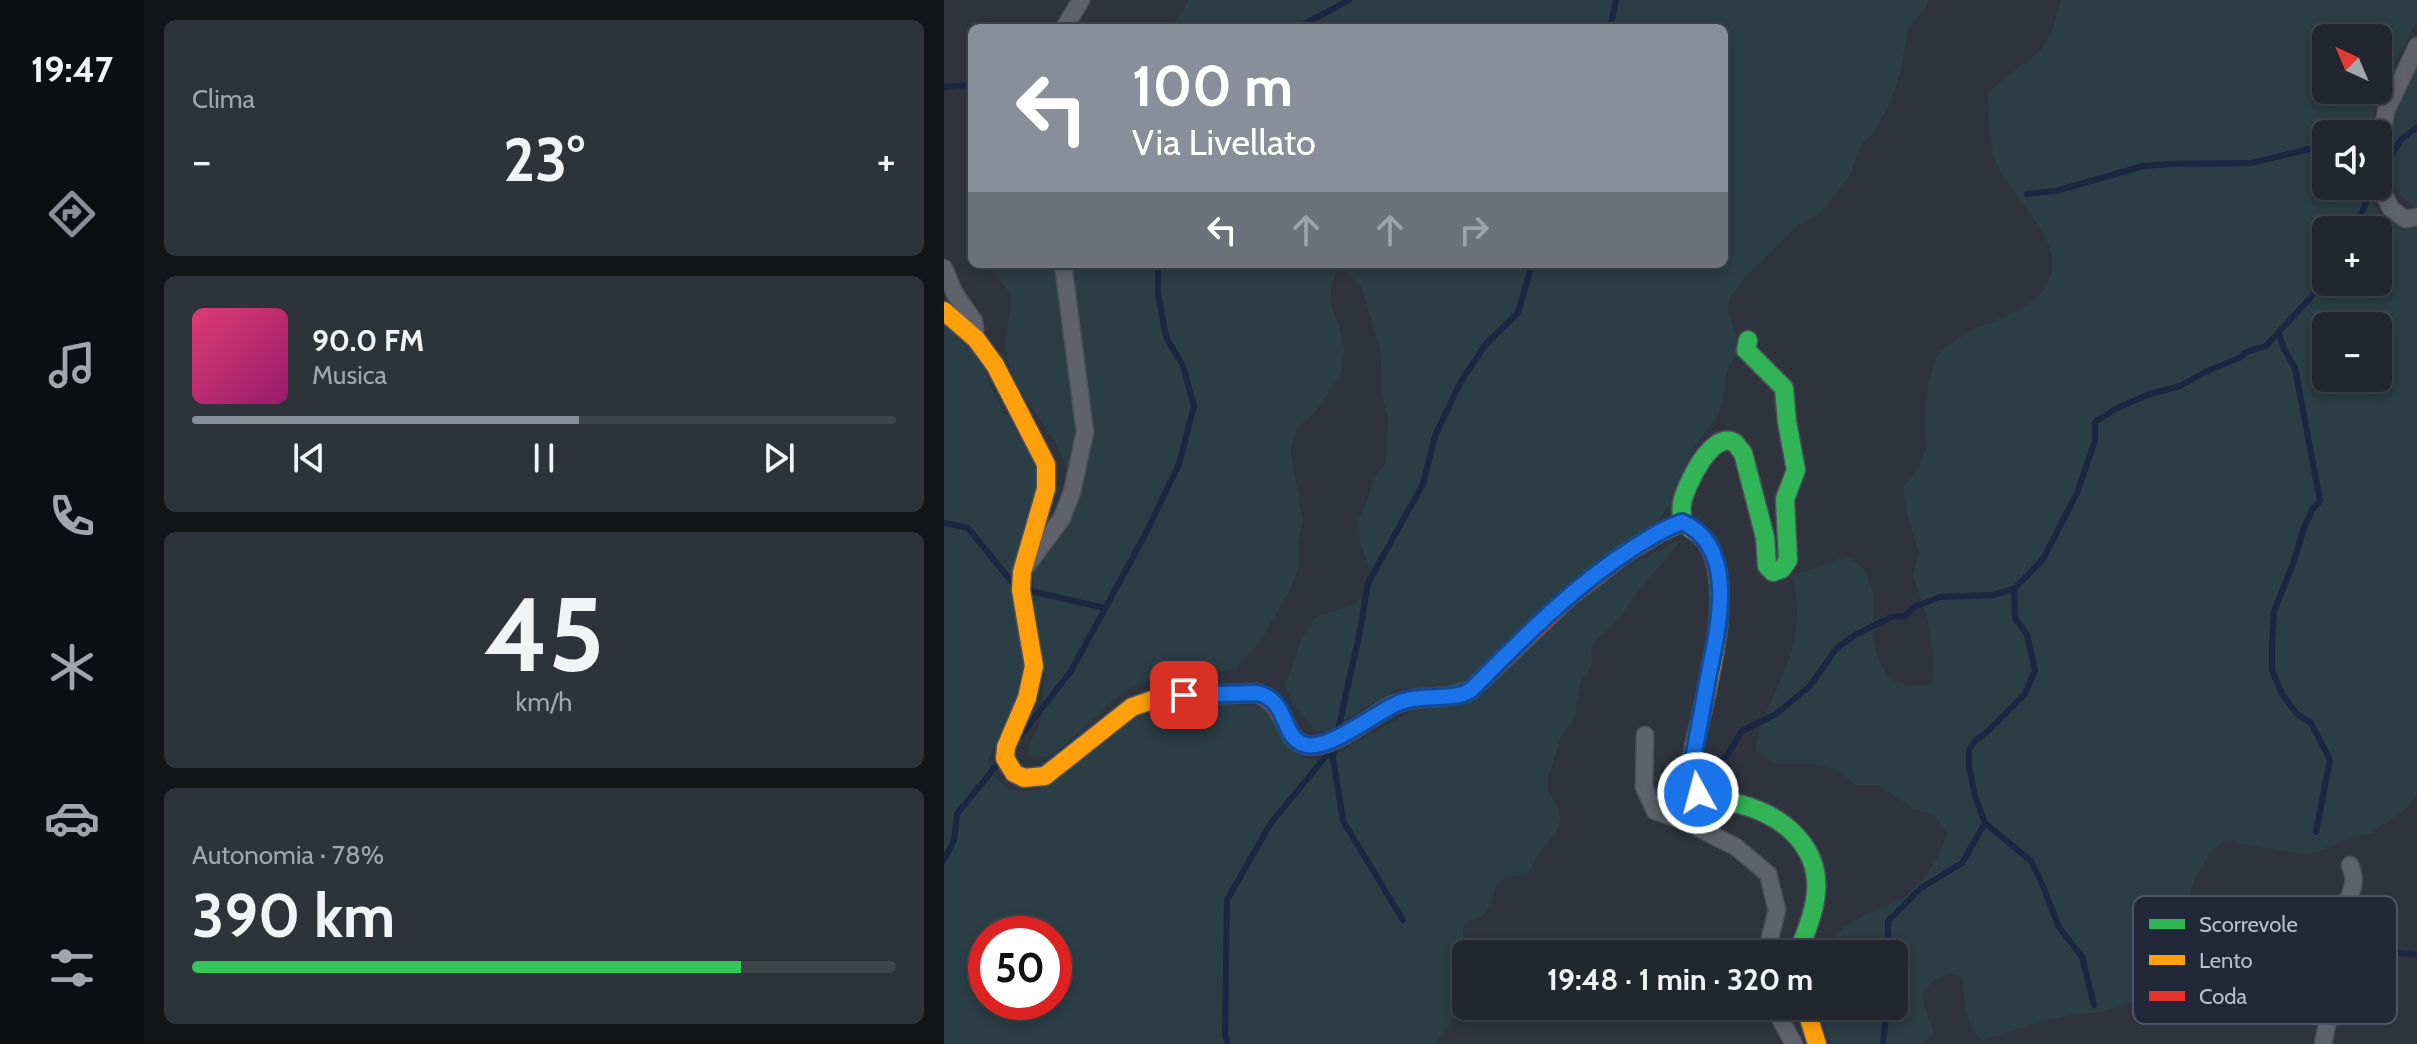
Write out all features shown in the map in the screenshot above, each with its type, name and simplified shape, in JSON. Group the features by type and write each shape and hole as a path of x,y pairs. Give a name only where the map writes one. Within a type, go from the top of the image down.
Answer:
{"main road":[{"path":"944,311 976,339 995,365 1046,464 1046,489 1022,572 1021,590 1034,666 1032,683 1006,747 1005,758 1014,773 1034,779 1045,776 1132,707 1160,696 1266,695 1280,708 1287,726 1298,741 1314,745 1398,702 1463,694 1471,690 1561,602 1603,567 1662,530 1682,522 1704,538 1714,556 1721,608 1690,782 1698,793 1706,797 1756,808 1771,816 1791,829 1808,848 1813,857 1816,894 1803,940"},
{"path":"1682,522 1684,495 1708,451 1719,442 1733,442 1739,445 1743,453 1765,537 1767,566 1773,572 1779,571 1788,560 1785,499 1796,470 1787,422 1786,393 1746,350 1748,340"},
{"path":"1809,1020 1817,1044"}],"street":[{"path":"1066,24 1081,0"},
{"path":"2417,46 2386,111 2379,152 2380,186 2391,209 2405,219 2417,217"},
{"path":"944,268 955,294 974,321 976,339"},
{"path":"1022,572 1062,518 1072,492 1085,432 1064,268"},
{"path":"1645,735 1644,787 1655,811 1687,822 1736,847 1768,874 1777,910 1770,940"},
{"path":"2350,865 2355,884 2350,896"},
{"path":"1781,1020 1794,1044"},
{"path":"2323,1044 2327,1024"}],"shaded area":[{"path":"1188,0 1929,0 1908,28 1901,70 1891,102 1873,134 1858,151 1851,174 1821,213 1791,232 1730,298 1727,308 1738,351 1727,372 1722,404 1718,416 1697,443 1678,480 1672,502 1658,521 1461,684 1396,690 1327,731 1315,730 1293,705 1285,685 1303,636 1315,618 1356,603 1371,587 1358,520 1374,478 1386,462 1388,418 1382,396 1380,349 1361,286 1341,268 1728,268 1728,24 1173,24"},
{"path":"2061,0 2417,0 2417,21 2392,68 2392,24 2312,24 2312,104 2377,104 2372,120 2312,120 2312,200 2371,200 2384,216 2312,216 2312,296 2392,296 2392,222 2400,227 2417,228 2417,796 2408,807 2372,833 2309,855 2225,841 2201,867 2190,896 2133,896 2133,1000 2126,1004 2100,1012 2058,1017 1982,1039 1968,1019 1962,977 1952,973 1931,983 1926,989 1924,1003 1934,1033 1923,1044 1832,1044 1823,1020 1908,1020 1908,940 1831,940 1854,921 1909,893 1932,866 1947,834 1936,817 1915,809 1878,785 1857,785 1839,772 1819,764 1773,764 1756,750 1763,722 1795,637 1797,610 1793,576 1847,556 1864,569 1873,591 1873,635 1878,657 1888,678 1908,686 1931,684 1934,662 1927,617 1913,575 1919,553 1906,511 1903,487 1919,466 1926,448 1927,393 1935,361 1952,342 2037,297 2049,280 2052,263 2041,229 1994,158 1987,93 2041,50 2052,31"},
{"path":"2417,63 2417,207 2398,192 2392,176 2392,128 2401,96"},
{"path":"990,268 1338,268 1331,286 1332,308 1344,351 1341,374 1315,413 1296,429 1291,452 1303,520 1298,543 1299,565 1291,588 1266,632 1236,669 1141,683 1120,695 1048,757 1029,755 1041,716 1044,689 1043,655 1034,611 1033,582 1036,559 1066,497 1069,481 1059,449 1022,392 1008,362 1007,329 1012,296"},
{"path":"944,324 979,359 996,397 1035,461 1039,482 1033,506 1027,664 1020,689 989,757 995,778 1014,791 1048,786 1117,727 1159,706 1228,704 1261,707 1270,714 1295,751 1304,758 1316,761 1327,759 1410,712 1462,704 1605,576 1683,539 1642,586 1620,618 1595,641 1591,650 1591,666 1582,678 1574,720 1561,737 1548,779 1548,790 1559,809 1557,831 1528,875 1507,877 1498,883 1486,912 1469,921 1463,929 1463,940 1452,940 1452,1020 1435,1044 944,1044"}],"waterway":[{"path":"1304,24 1349,0"},
{"path":"1611,24 1616,0"},
{"path":"944,87 968,85"},
{"path":"2392,154 2401,140 2417,127"},
{"path":"2027,194 2056,191 2143,166 2251,163 2312,148"},
{"path":"2360,216 2367,200"},
{"path":"1022,734 1071,671 1145,535 1179,464 1194,406 1183,366 1166,337 1158,293 1158,268"},
{"path":"1338,730 1368,583 1423,484 1435,436 1460,383 1485,345 1518,313 1531,268"},
{"path":"1888,940 1888,921 1921,888 1962,863 1985,823 1975,796 1969,750 2025,694 2035,670 2027,635 2015,618 2014,589 2043,559 2077,493 2095,441 2095,422 2117,408 2180,386 2246,352 2266,346 2312,296"},
{"path":"2279,334 2295,368 2320,501 2304,528 2274,611 2272,670 2282,694 2297,714 2311,723 2330,760 2316,832"},
{"path":"944,523 968,528 1016,587"},
{"path":"1704,782 1728,754 1742,731 1776,714 1809,687 1837,648 1855,635 1891,617 1905,616 1914,607 1940,597 1993,595 2014,589"},
{"path":"1026,590 1105,608"},
{"path":"1335,745 1333,757 1343,821 1403,920"},
{"path":"1228,1044 1225,1035 1227,900 1271,823 1331,750"},
{"path":"944,860 954,840 957,814 1000,761"},
{"path":"1985,823 2031,861 2059,927 2082,957 2094,1005"},
{"path":"2398,953 2417,955"},
{"path":"1883,1044 1886,1020"}],"traffic: fast":[{"path":"1682,522 1684,495 1701,461 1717,444 1726,441 1735,443 1743,453 1765,537 1767,566 1773,572 1782,569 1788,560 1785,499 1796,470 1784,388 1746,350 1748,340"},
{"path":"1694,747 1690,782 1695,788 1712,798 1739,804 1772,817 1798,838 1807,851 1814,866 1816,883 1815,901 1803,940"}],"traffic: slow":[{"path":"944,311 976,339 995,365 1046,464 1046,489 1022,572 1021,590 1034,666 1027,698 1006,747 1005,758 1014,773 1024,778 1045,776 1132,707 1164,696"},
{"path":"1623,555 1682,522 1706,541 1715,561 1719,586 1716,642 1694,747"},
{"path":"1809,1020 1817,1044"}],"traffic: jam":[{"path":"1164,696 1257,693 1274,705 1298,742 1305,745 1327,743 1403,701 1452,696 1471,690 1569,597 1623,555"}],"route":[{"path":"1184,695 1266,695 1280,708 1287,726 1298,741 1305,745 1322,743 1398,702 1456,696 1471,690 1561,602 1603,567 1662,530 1682,522 1704,538 1714,556 1721,608 1690,775 1690,782 1698,793"}]}
